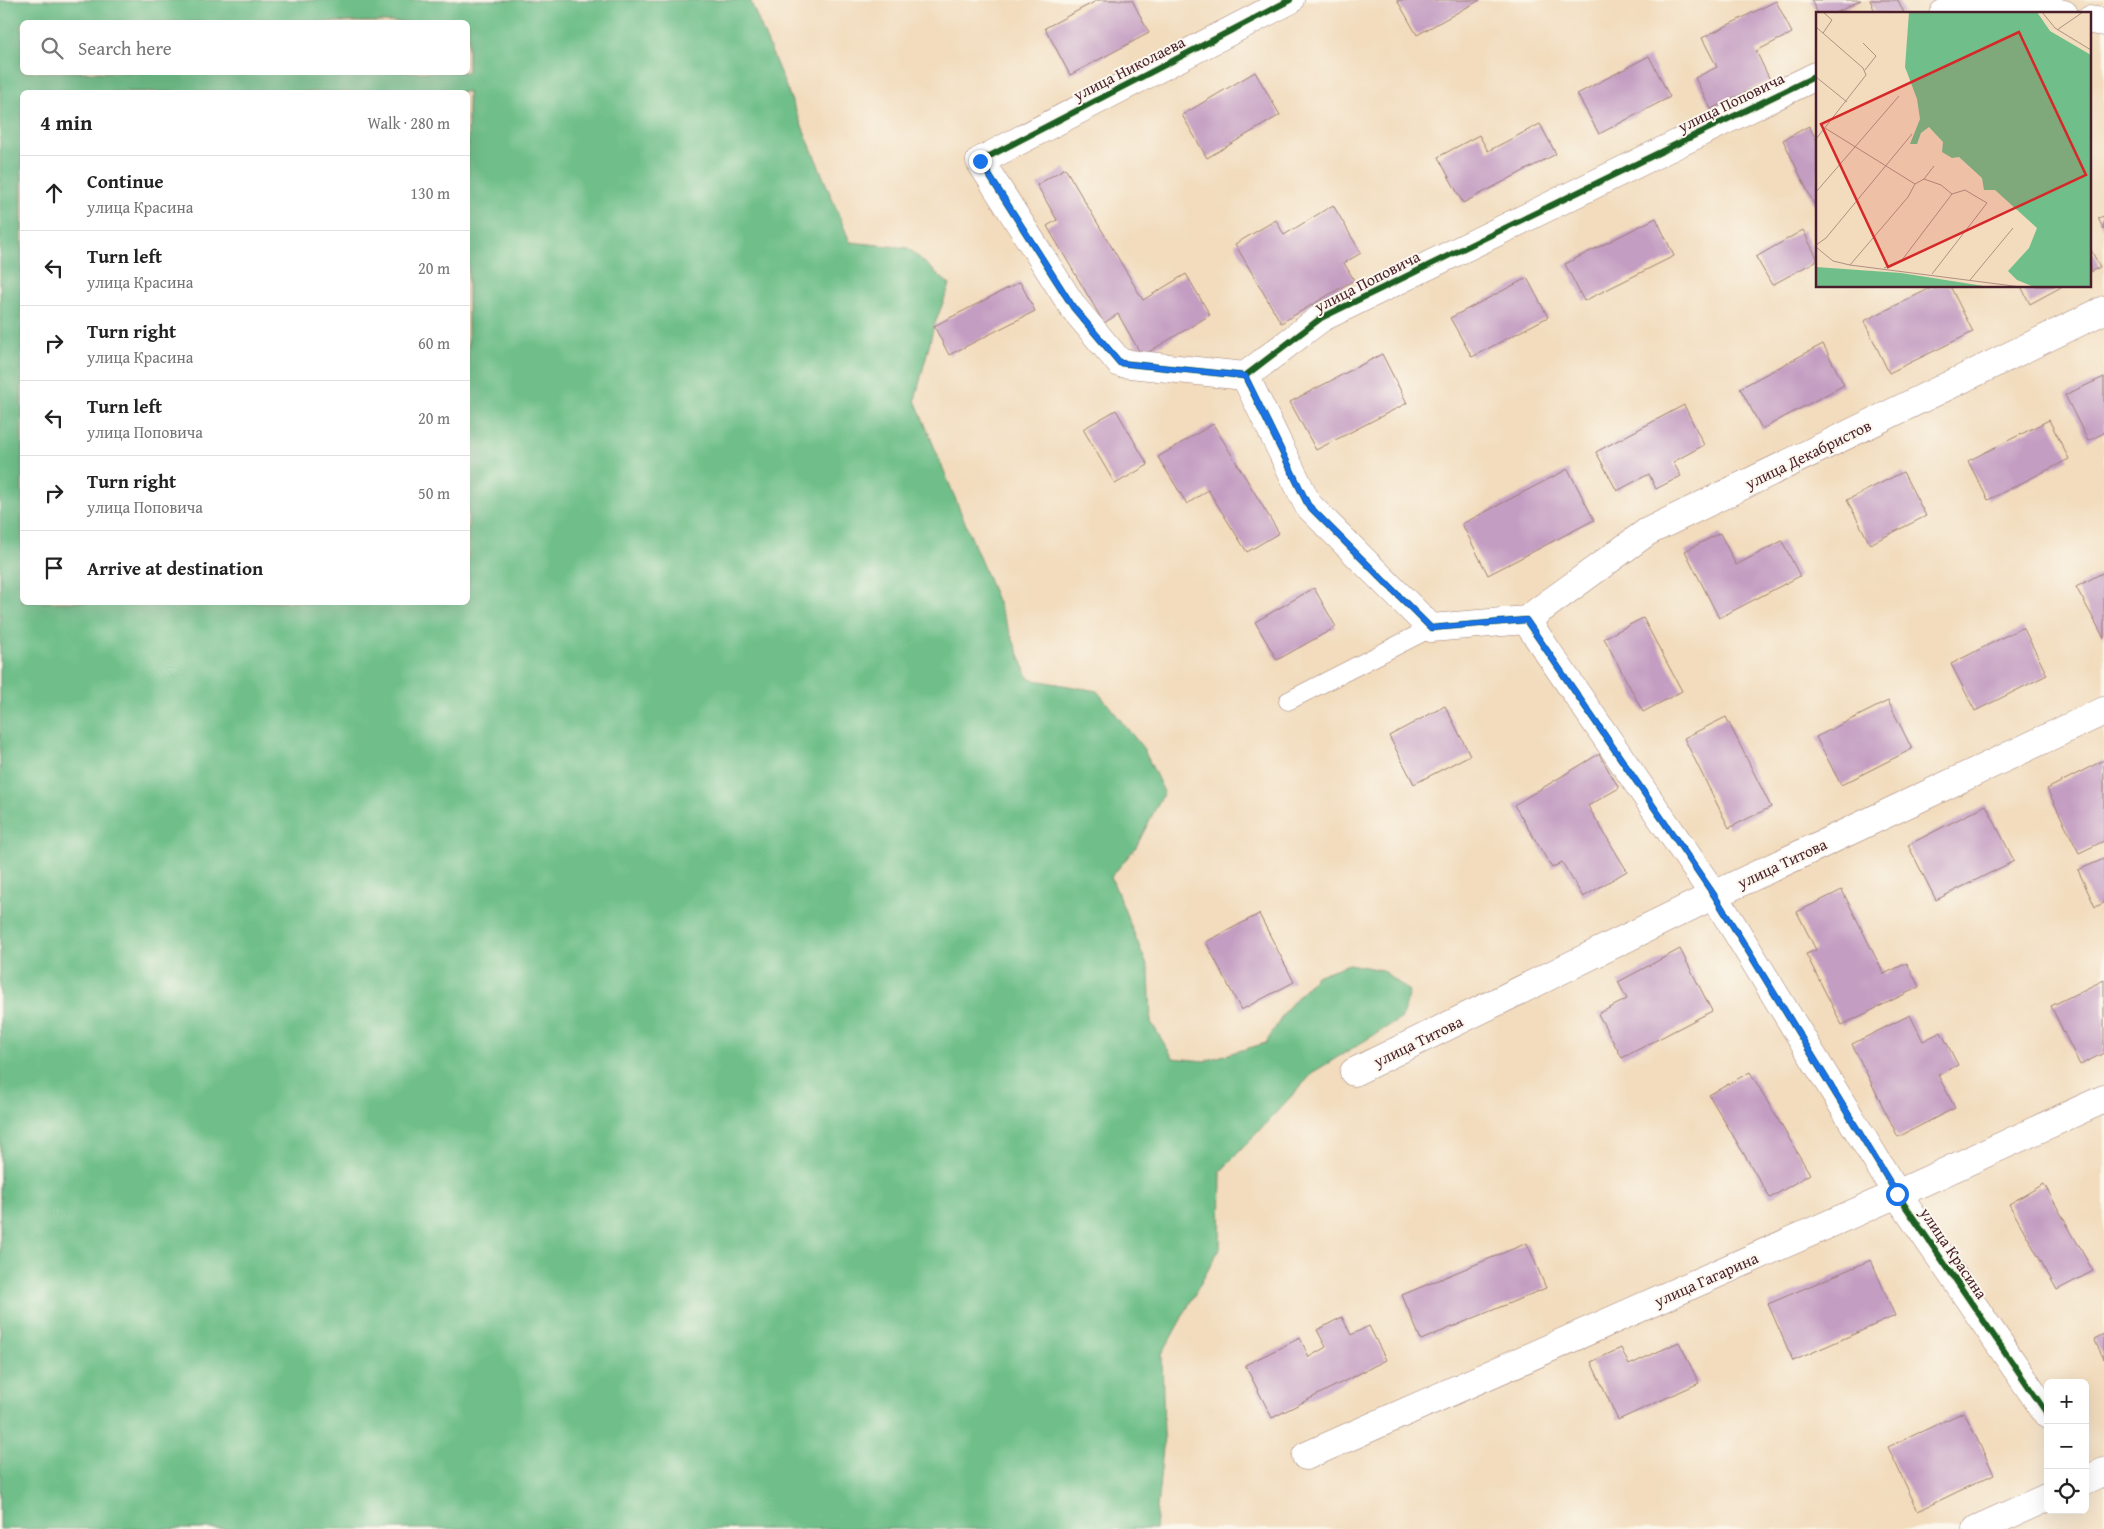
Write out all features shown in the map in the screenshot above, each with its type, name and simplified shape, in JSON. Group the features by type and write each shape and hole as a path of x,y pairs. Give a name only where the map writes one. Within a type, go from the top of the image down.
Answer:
{"street":[{"name":"улица Николаева","path":"1245,376 1120,363 1073,307 980,161 1290,0"},
{"path":"1947,12 2024,4 2056,12"},
{"name":"улица Поповича","path":"1245,376 1321,318 1816,76"},
{"name":"улица Декабристов","path":"1526,620 1647,532 2104,310"},
{"path":"1245,376 1308,505 1431,628 1526,620"},
{"name":"улица Красина","path":"1526,620 1714,895 1897,1194 2044,1409"},
{"name":"улица Титова","path":"1354,1072 1714,895 2104,711"},
{"name":"улица Гагарина","path":"1306,1456 1897,1194 2104,1099"},
{"path":"1977,1529 2044,1500"}],"lane":[{"path":"1288,701 1431,628"}],"green space":[{"path":"0,0 750,0 850,242 908,248 950,285 934,326 915,400 1029,679 1097,691 1143,748 1164,792 1136,847 1111,877 1149,970 1151,1022 1173,1058 1204,1061 1266,1043 1286,1010 1316,976 1349,964 1382,970 1409,991 1402,1018 1315,1071 1221,1171 1220,1248 1162,1354 1164,1437 1155,1529 0,1529"}],"building":[{"path":"1098,0 1132,0 1149,33 1070,75 1045,28"},
{"path":"1397,0 1480,0 1417,35"},
{"path":"1811,0 1861,0 1838,12 1817,12"},
{"path":"1870,0 1898,0 1904,12 1875,12"},
{"path":"1776,1 1792,33 1756,51 1770,80 1711,109 1695,78 1717,67 1702,38"},
{"path":"1649,56 1670,97 1599,134 1577,94"},
{"path":"1255,72 1280,115 1207,158 1182,115"},
{"path":"1540,124 1556,154 1463,203 1438,157 1479,135 1488,151"},
{"path":"1809,126 1816,139 1816,204 1814,204 1783,140"},
{"path":"1065,168 1143,300 1186,274 1210,315 1142,356 1118,314 1104,323 1047,226 1057,220 1037,185"},
{"path":"1333,205 1361,253 1344,263 1354,280 1281,323 1235,244 1276,220 1284,235"},
{"path":"2104,216 2104,230 2098,218"},
{"path":"1656,218 1674,256 1584,301 1565,264"},
{"path":"1803,230 1816,256 1816,261 1772,285 1756,257"},
{"path":"2092,252 2100,267 2092,271"},
{"path":"1527,278 1548,317 1472,357 1450,318"},
{"path":"1020,282 1035,311 949,355 934,326"},
{"path":"1931,288 1951,288 1973,332 1889,373 1864,321"},
{"path":"2022,288 2059,288 2030,304"},
{"path":"1823,344 1844,385 1762,429 1740,388"},
{"path":"1382,354 1407,403 1316,450 1290,402"},
{"path":"2104,377 2104,433 2088,441 2065,395"},
{"path":"1684,405 1704,445 1673,462 1681,476 1656,489 1649,474 1617,491 1596,452"},
{"path":"1116,410 1148,465 1115,484 1083,429"},
{"path":"2049,420 2069,459 1988,500 1968,461"},
{"path":"1213,424 1279,533 1247,552 1208,490 1187,504 1158,457"},
{"path":"1568,469 1594,520 1488,575 1462,524"},
{"path":"1903,472 1926,516 1870,544 1847,500"},
{"path":"1720,533 1736,565 1782,541 1800,576 1719,618 1685,551"},
{"path":"2104,572 2104,638 2076,587"},
{"path":"1314,588 1336,627 1277,660 1255,622"},
{"path":"1643,618 1682,691 1643,712 1604,638"},
{"path":"2023,627 2047,675 1975,711 1951,664"},
{"path":"1888,701 1912,749 1841,785 1816,737"},
{"path":"1445,706 1470,755 1414,784 1389,736"},
{"path":"1726,717 1771,807 1729,828 1684,738"},
{"path":"1599,754 1619,788 1588,806 1627,871 1583,897 1562,862 1552,868 1514,805"},
{"path":"2104,760 2104,841 2079,853 2047,789"},
{"path":"1986,805 2014,861 1936,900 1908,845"},
{"path":"2104,859 2104,903 2095,907 2078,870"},
{"path":"1842,890 1884,974 1907,963 1919,987 1842,1025 1806,954 1816,950 1797,912"},
{"path":"1259,914 1294,982 1241,1010 1206,942"},
{"path":"1680,949 1712,1011 1622,1058 1598,1014 1627,999 1618,982"},
{"path":"2104,980 2104,1053 2080,1065 2051,1006"},
{"path":"1910,1015 1923,1041 1941,1032 1958,1065 1938,1075 1955,1108 1898,1137 1852,1044"},
{"path":"1750,1072 1810,1174 1770,1198 1709,1095"},
{"path":"2044,1184 2093,1271 2057,1290 2009,1204"},
{"path":"1527,1243 1546,1288 1421,1340 1402,1295"},
{"path":"1871,1260 1895,1316 1793,1361 1768,1304"},
{"path":"1342,1317 1351,1335 1369,1326 1386,1360 1272,1418 1245,1365 1300,1338 1309,1357 1326,1347 1317,1330"},
{"path":"2104,1334 2104,1359 2094,1339"},
{"path":"1679,1342 1699,1383 1618,1420 1591,1362 1621,1348 1629,1365"},
{"path":"1964,1412 1994,1474 1918,1511 1888,1447"}],"cycle path":[{"path":"1290,0 980,161 1073,307 1120,363 1245,376 1321,318 1816,76"},
{"path":"1245,376 1308,505 1431,628 1526,620 1714,895 1897,1194 2044,1409"}],"route":[{"path":"980,161 1073,307 1120,363 1245,376 1308,505 1431,628 1526,620 1714,895 1897,1194"}]}
